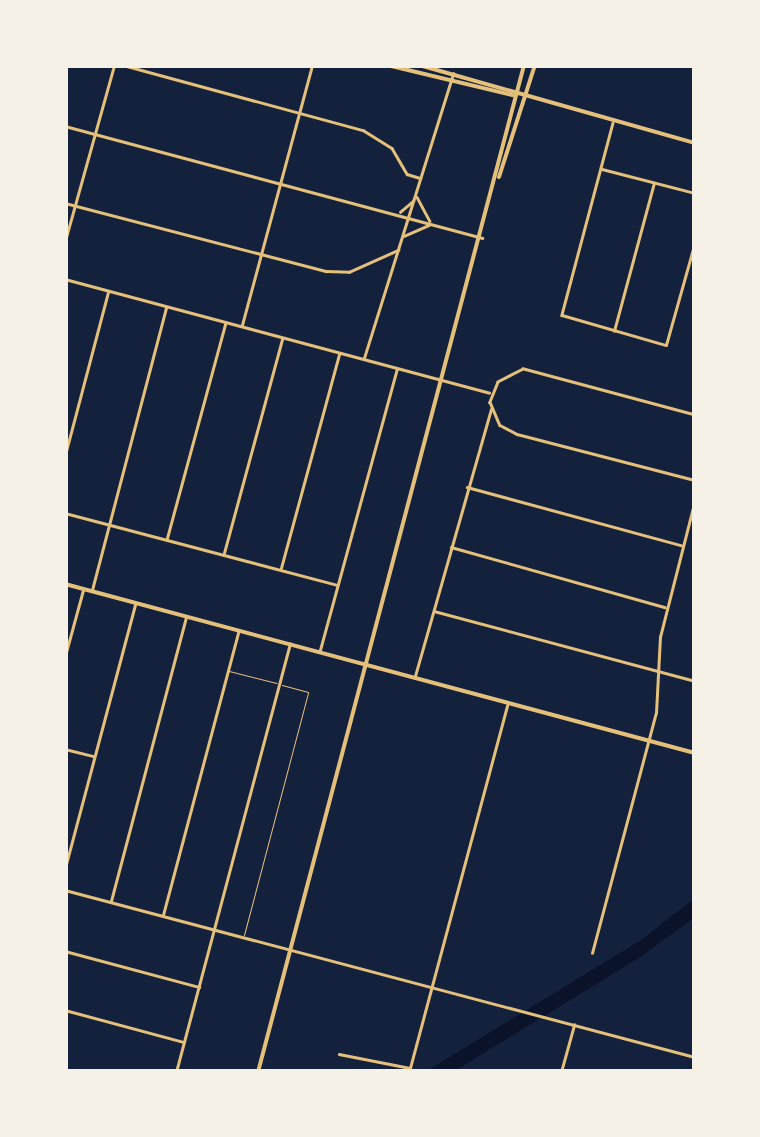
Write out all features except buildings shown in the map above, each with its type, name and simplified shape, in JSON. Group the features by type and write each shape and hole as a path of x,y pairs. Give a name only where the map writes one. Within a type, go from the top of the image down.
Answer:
{"main road":[{"path":"386,65 516,95"},
{"path":"419,65 695,143"},
{"path":"499,177 524,65"},
{"path":"258,1072 482,238 535,65"},
{"path":"65,584 695,752"}],"street":[{"path":"65,241 114,65"},
{"path":"123,65 371,133 392,148 407,174 420,178"},
{"path":"242,326 312,65"},
{"path":"364,359 453,74"},
{"path":"614,121 562,306 570,321 655,344 670,338 695,242"},
{"path":"65,126 482,238"},
{"path":"600,168 695,193"},
{"path":"614,332 654,183"},
{"path":"416,193 432,224"},
{"path":"395,213 414,200"},
{"path":"65,202 339,273 398,250"},
{"path":"403,237 432,224"},
{"path":"65,279 491,393"},
{"path":"65,455 108,291"},
{"path":"91,591 166,306"},
{"path":"167,540 225,322"},
{"path":"224,555 282,338"},
{"path":"280,570 340,353"},
{"path":"320,652 397,368"},
{"path":"415,678 466,487 491,410 491,393 505,375 523,369 695,415"},
{"path":"491,410 517,434 695,480"},
{"path":"466,487 683,546"},
{"path":"592,953 649,740 667,607 695,500"},
{"path":"65,512 338,585"},
{"path":"450,547 667,607"},
{"path":"65,656 83,589"},
{"path":"65,868 135,603"},
{"path":"433,610 695,681"},
{"path":"111,902 186,617"},
{"path":"163,916 239,630"},
{"path":"176,1072 290,644"},
{"path":"340,1054 408,1070 508,702"},
{"path":"65,749 95,757"},
{"path":"65,890 695,1057"},
{"path":"65,951 200,988"},
{"path":"65,1010 186,1042"},
{"path":"562,1072 574,1025"},
{"path":"65,1070 73,1072"}],"lane":[{"path":"228,671 308,692 244,938"}],"water":[{"path":"695,898 695,917 642,956 453,1072 425,1072 641,940"}]}
